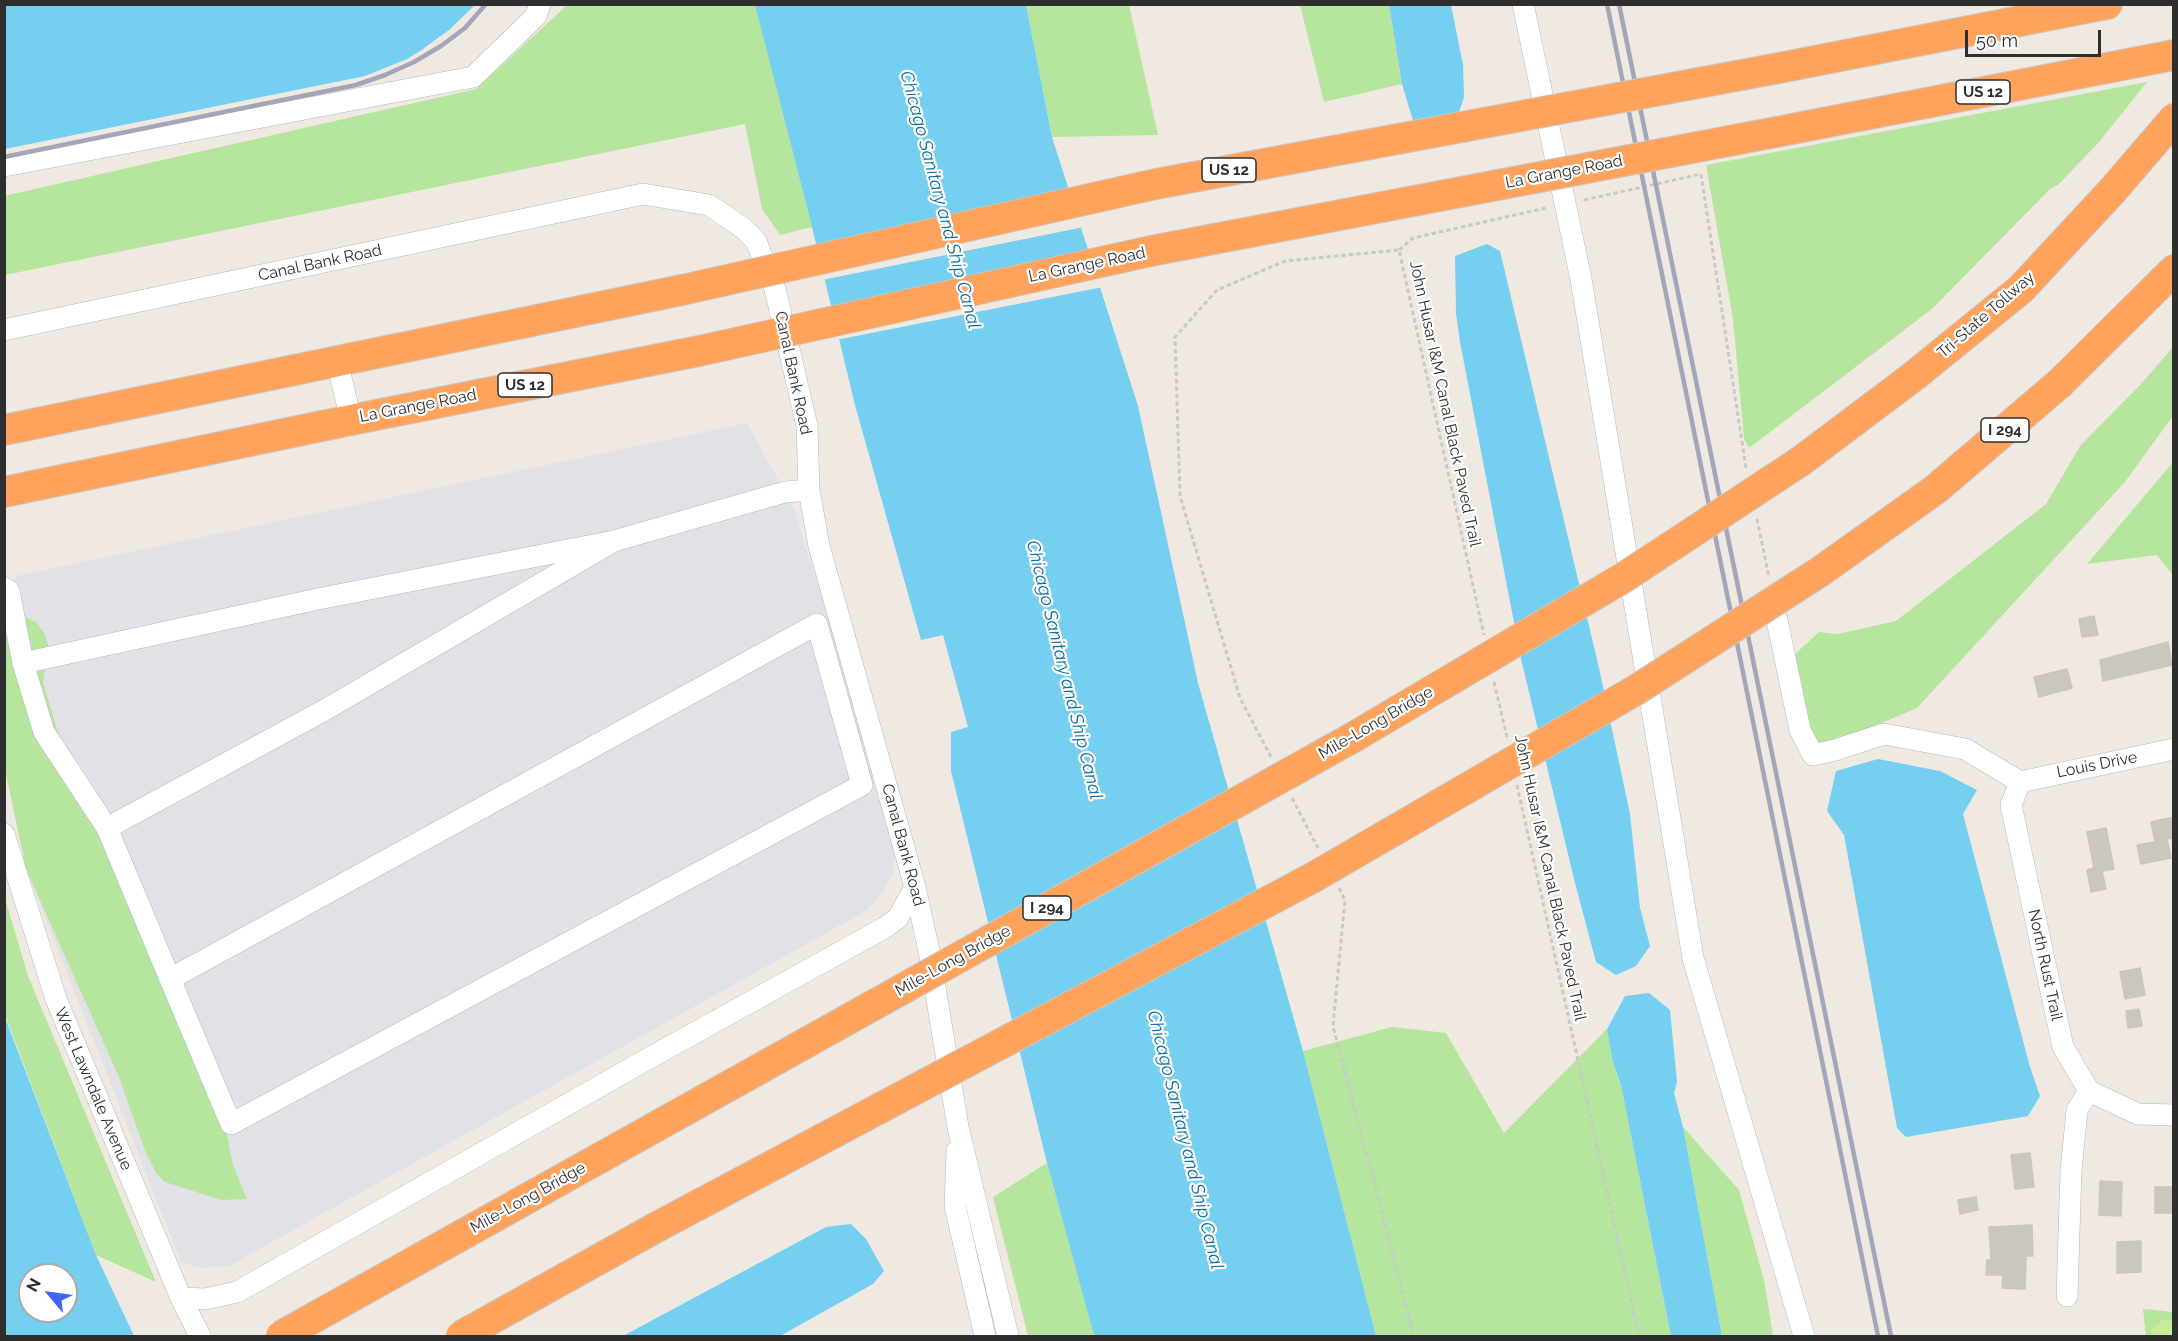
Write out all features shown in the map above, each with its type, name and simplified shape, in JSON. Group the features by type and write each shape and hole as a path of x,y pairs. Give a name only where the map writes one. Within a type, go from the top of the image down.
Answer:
{"highway":[{"name":"US 12","path":"4,430 682,290 1156,184 1779,68 2107,4"},
{"name":"La Grange Road","path":"4,492 699,351 1151,251 2174,56"},
{"name":"Tri-State Tollway","path":"1801,461 1914,376 2021,289 2113,190 2174,119"},
{"name":"I 294","path":"461,1336 666,1223 1314,877 1636,690 1821,571 1936,489 2060,383 2174,270"},
{"name":"Mile-Long Bridge","path":"281,1336 1352,738 1623,578 1801,461"}],"street":[{"path":"4,166 473,77 536,16 540,4"},
{"path":"1524,4 1581,279 1693,958 1804,1336"},
{"name":"Canal Bank Road","path":"4,330 644,194 709,205 743,228 756,241 775,289 807,426 809,490 819,546 915,887 958,1127 1008,1336"},
{"path":"337,361 351,420"},
{"path":"23,663 318,599 614,541 785,492 809,490"},
{"path":"107,828 323,711 614,541"},
{"path":"4,588 9,591 23,663 44,732 107,828 170,979 231,1124 862,784 817,624 170,979"},
{"path":"1777,620 1800,730 1814,755 1884,734 1965,749 2020,782"},
{"name":"Louis Drive","path":"2020,782 2174,749"},
{"name":"North Rust Trail","path":"2020,782 2011,805 2063,1047 2089,1091"},
{"name":"West Lawndale Avenue","path":"4,834 56,999 181,1298 200,1336"},
{"path":"181,1298 204,1299 237,1292 884,928 898,918 915,887"},
{"path":"2067,1296 2071,1171 2077,1110 2089,1091 2138,1114 2174,1115"},
{"path":"958,1127 955,1206 985,1336"}],"path":[{"path":"1399,250 1413,238 1701,174 1748,474"},
{"name":"John Husar I&M Canal Black Paved Trail","path":"1273,762 1240,698 1180,496 1175,337 1217,290 1286,261 1399,250 1486,644"},
{"path":"1757,519 1770,586"},
{"name":"John Husar I&M Canal Black Paved Trail","path":"1494,679 1509,748"},
{"name":"John Husar I&M Canal Black Paved Trail","path":"1517,783 1639,1336"},
{"path":"1290,794 1323,857"},
{"path":"1334,879 1345,900 1333,1026 1414,1336"}],"shaded area":[{"path":"747,423 793,507 844,667 894,851 893,874 883,892 866,911 229,1266 200,1268 181,1262 26,869 5,769 4,602 16,576"}],"green space":[{"path":"755,4 812,227 780,235 762,209 745,124 5,275 4,196 476,89 565,5"},
{"path":"1026,5 1129,5 1158,135 1052,137"},
{"path":"1300,5 1389,5 1402,84 1324,102"},
{"path":"2147,82 2099,142 1932,309 1749,448 1744,438 1733,319 1706,165"},
{"path":"2173,347 2173,416 2124,483 1917,708 1822,748 1803,725 1794,655 1819,632 1838,634 1896,621 2046,504 2080,446 2140,385"},
{"path":"2173,462 2173,575 2157,555 2087,564"},
{"path":"4,606 37,623 44,633 48,645 43,682 61,742 222,1110 233,1165 247,1199 221,1200 165,1182 156,1173 145,1151 119,1077 26,869 5,769"},
{"path":"4,895 28,976 156,1282 96,1255 5,1015"},
{"path":"1392,1027 1446,1033 1504,1133 1607,1029 1612,1059 1621,1085 1671,1336 1376,1336 1303,1051"},
{"path":"1683,1127 1739,1190 1764,1280 1773,1336 1722,1336"},
{"path":"1047,1163 1094,1336 1028,1336 993,1197"},
{"path":"2143,1309 2173,1312 2173,1336 2146,1336"},
{"path":"2162,1320 2173,1320 2173,1336 2152,1336 2151,1330"}],"water":[{"path":"5,4 475,5 449,30 420,51 407,59 365,76 5,149"},
{"name":"Chicago Sanitary and Ship Canal","path":"755,5 1026,5 1052,137 1138,406 1198,683 1303,1051 1376,1336 1094,1336 1047,1163 951,771 951,732 968,727 943,635 921,640 855,405"},
{"path":"1389,5 1451,5 1463,65 1464,97 1450,140 1414,124 1402,84"},
{"path":"1487,244 1500,251 1599,668 1630,814 1640,908 1650,946 1636,966 1616,975 1596,962 1575,883 1521,659 1460,342 1456,313 1455,256"},
{"path":"1878,759 1940,771 1977,790 1963,814 2030,1067 2040,1096 2028,1116 1906,1137 1897,1128 1844,835 1827,811 1836,771"},
{"path":"1649,993 1670,1010 1677,1082 1674,1093 1683,1127 1722,1336 1671,1336 1621,1085 1612,1059 1607,1029 1625,996"},
{"path":"4,1015 96,1255 134,1336 5,1336"},
{"path":"851,1224 866,1239 884,1271 873,1284 780,1336 623,1336 826,1227"}],"pier":[{"path":"1073,192 1084,227 822,280 813,245"},
{"path":"1092,253 1103,287 836,340 828,307"}],"building":[{"path":"2094,616 2098,635 2082,637 2079,619"},
{"path":"2168,642 2172,665 2103,681 2100,660"},
{"path":"2067,669 2072,688 2039,697 2034,677"},
{"path":"2174,817 2174,838 2167,839 2171,858 2141,864 2137,845 2155,842 2151,822"},
{"path":"2106,828 2114,869 2102,871 2106,889 2091,892 2087,870 2094,868 2087,832"},
{"path":"2140,968 2145,995 2125,999 2120,972"},
{"path":"2139,1009 2142,1026 2128,1028 2126,1011"},
{"path":"2030,1153 2034,1187 2015,1189 2011,1155"},
{"path":"2100,1181 2122,1182 2121,1216 2099,1215"},
{"path":"2155,1187 2174,1187 2174,1213 2155,1213"},
{"path":"1976,1197 1978,1210 1960,1214 1958,1200"},
{"path":"2032,1225 2033,1256 2026,1256 2025,1289 2002,1288 2003,1275 1986,1275 1987,1260 1991,1260 1989,1227"},
{"path":"2141,1241 2141,1272 2117,1273 2117,1242"}],"railway":[{"path":"4,157 356,85 414,62 441,46 465,28 486,4"},
{"path":"1607,4 1878,1336"},
{"path":"1619,4 1891,1336"}]}
